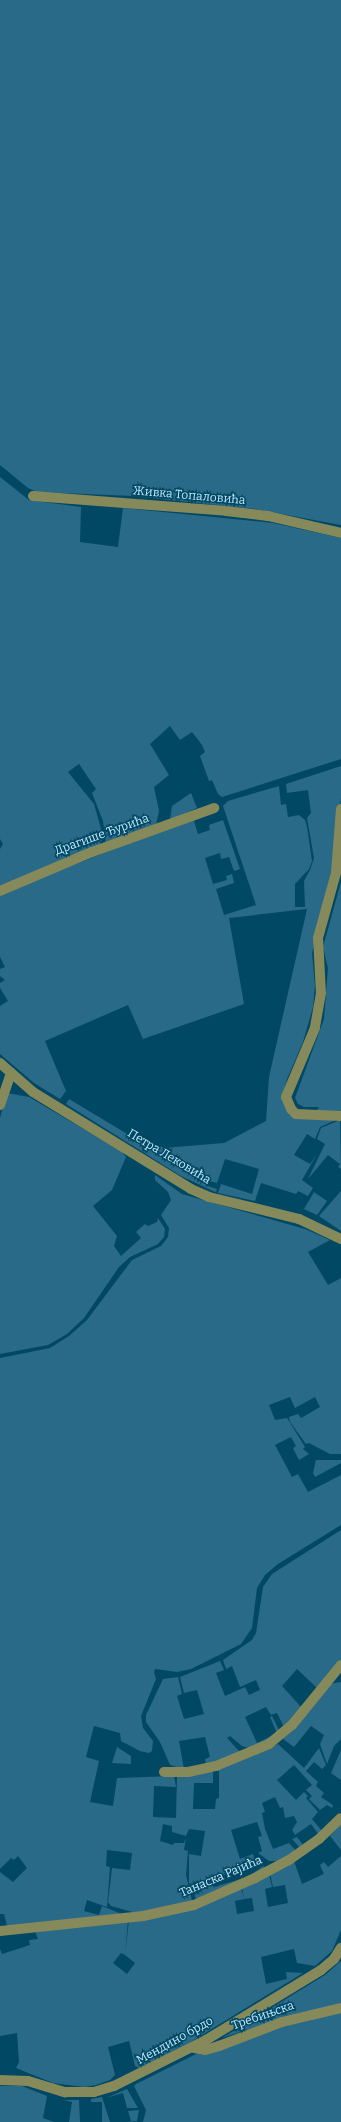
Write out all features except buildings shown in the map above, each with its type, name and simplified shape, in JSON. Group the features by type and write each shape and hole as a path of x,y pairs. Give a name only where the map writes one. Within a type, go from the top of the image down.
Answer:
{"street":[{"name":"Живка Топаловића","path":"33,496 226,511 268,516 341,534"},
{"name":"Драгише Ђурића","path":"0,890 86,855 214,808"},
{"path":"341,809 336,873 318,938 321,993 316,1022 286,1096 296,1114 341,1116"},
{"name":"Петра Лековића","path":"0,1063 33,1092 191,1189 209,1197 299,1219 341,1239"},
{"path":"0,1105 11,1073"},
{"path":"164,1772 188,1772 216,1766 269,1744 292,1725 341,1665"},
{"name":"Танаска Рајића","path":"0,1931 143,1916 194,1905 255,1878 289,1860 319,1839 341,1818"},
{"name":"Мендино брдо","path":"0,2080 28,2081 65,2092 94,2092 128,2080 194,2048 321,1970 334,1959 341,1948"},
{"name":"Требињска","path":"194,2048 212,2048 282,2022 341,2008"}],"shaded area":[{"path":"0,0 341,0 341,525 255,509 132,496 37,492 28,488 0,465"},
{"path":"0,477 29,500 81,507 80,542 118,547 123,508 273,523 341,538 341,759 222,797 218,794 212,780 209,781 200,756 205,752 202,745 192,732 180,740 170,726 150,744 169,775 154,787 159,811 156,825 106,844 103,821 92,793 96,789 79,764 68,772 94,804 103,836 100,845 0,887 0,849 3,844 0,839"},
{"path":"341,766 341,798 333,865 312,953 315,986 313,1007 303,1042 287,1079 283,1096 285,1107 338,1119 320,1127 315,1139 307,1134 294,1155 310,1164 317,1154 302,1180 313,1188 308,1196 298,1191 296,1194 261,1183 255,1201 218,1193 221,1184 252,1194 259,1169 225,1159 217,1183 209,1181 208,1186 217,1189 216,1192 213,1191 181,1176 66,1104 69,1099 129,1135 164,1148 224,1143 266,1121 269,1077 307,909 229,918 244,1004 143,1039 128,1005 45,1041 66,1091 60,1099 34,1083 0,1054 0,1006 8,1001 0,988 0,983 5,980 0,976 0,969 5,967 0,957 0,894 193,818 198,834 210,830 209,825 223,820 240,869 234,871 229,857 221,859 220,853 205,858 213,884 227,880 226,876 232,874 234,883 216,889 224,915 256,905 223,806 228,801 279,786 281,805 286,804 288,817 299,815 305,820 307,827 312,861 309,869 295,884 295,907 305,907 304,881 314,858 307,818 311,813 308,790 287,793 286,784"},
{"path":"191,793 197,808 170,820 172,806"},
{"path":"341,882 341,1113 316,1112 319,1107 304,1107 298,1104 295,1098 324,1019 328,968 323,947"},
{"path":"7,1093 29,1097 121,1151 126,1157 112,1190 93,1206 117,1236 114,1246 121,1256 141,1238 136,1232 145,1224 148,1226 157,1222 158,1218 165,1229 164,1237 158,1244 130,1257 119,1267 84,1318 67,1334 48,1345 0,1354 0,1118"},
{"path":"340,1120 341,1169 338,1167 340,1164 328,1155 308,1179 325,1144 317,1139 321,1128"},
{"path":"155,1175 182,1194 305,1229 330,1240 308,1252 328,1285 341,1278 341,1454 330,1454 309,1443 306,1444 290,1422 289,1417 298,1414 301,1418 320,1407 315,1397 295,1408 290,1397 269,1405 275,1420 287,1418 305,1447 303,1449 309,1454 299,1460 293,1448 296,1446 291,1437 275,1445 292,1477 298,1474 308,1492 341,1475 341,1525 278,1564 265,1575 257,1588 252,1628 241,1644 191,1669 177,1672 155,1669 154,1672 156,1679 141,1716 143,1728 153,1741 152,1751 149,1753 140,1751 121,1741 120,1733 94,1726 86,1757 99,1761 90,1802 113,1806 117,1778 174,1776 176,1787 154,1786 153,1817 176,1818 177,1777 213,1770 213,1783 194,1783 193,1809 215,1809 216,1799 219,1798 219,1768 278,1744 304,1768 319,1748 326,1765 322,1769 314,1762 306,1771 318,1782 316,1786 324,1793 321,1797 333,1805 332,1808 327,1805 320,1810 309,1799 312,1796 306,1790 312,1785 294,1765 277,1780 296,1800 304,1792 308,1796 306,1798 318,1812 312,1819 322,1831 330,1823 319,1835 311,1824 295,1835 292,1830 297,1822 294,1816 285,1818 283,1807 280,1808 275,1797 262,1803 265,1812 262,1813 265,1829 273,1849 289,1843 296,1851 277,1861 269,1861 258,1853 262,1851 258,1837 262,1836 257,1822 231,1830 240,1859 253,1854 255,1863 247,1871 246,1869 212,1878 214,1887 248,1877 263,1866 267,1869 231,1887 197,1901 189,1883 189,1854 201,1856 205,1831 189,1829 186,1836 172,1832 172,1826 163,1824 160,1841 173,1845 174,1843 184,1843 186,1837 184,1850 188,1851 186,1875 192,1901 189,1905 136,1913 111,1906 108,1902 112,1868 130,1870 132,1853 107,1850 106,1866 110,1867 107,1907 87,1900 84,1911 99,1915 102,1906 124,1915 0,1928 7,1926 4,1914 0,1914 0,1872 13,1882 27,1868 18,1856 14,1860 11,1858 0,1869 0,1358 50,1348 69,1336 87,1320 132,1260 161,1246 168,1237 169,1228 161,1215 171,1200 168,1192 155,1180"},
{"path":"341,1191 341,1231 319,1216"},
{"path":"314,1192 327,1201 317,1215 304,1209"},
{"path":"316,1460 341,1460 341,1463 315,1477 313,1473"},
{"path":"341,1530 341,1660 317,1688 297,1669 282,1686 302,1708 284,1727 277,1713 271,1715 266,1707 245,1717 257,1743 277,1733 270,1717 272,1716 279,1730 278,1733 266,1742 249,1748 242,1746 230,1736 227,1738 241,1753 206,1765 205,1759 210,1757 205,1737 179,1741 184,1769 170,1765 160,1742 146,1722 146,1715 163,1679 178,1677 182,1694 177,1696 184,1719 204,1714 197,1690 184,1693 180,1677 220,1661 224,1670 216,1673 225,1696 245,1687 249,1695 260,1690 256,1680 240,1687 232,1666 226,1669 223,1660 252,1640 256,1633 263,1587 272,1574"},
{"path":"341,1682 341,1739 334,1746 327,1764 320,1744 324,1735 311,1726 294,1747 283,1739 329,1684"},
{"path":"117,1747 131,1756 131,1764 112,1763"},
{"path":"341,1750 341,1780 331,1773"},
{"path":"341,1824 341,1850 330,1836"},
{"path":"297,1837 304,1845 300,1848 292,1839"},
{"path":"341,1856 341,1930 332,1951 315,1966 297,1963 294,1949 261,1957 266,1984 287,1979 286,1972 303,1973 189,2043 139,2068 135,2066 129,2041 108,2047 115,2075 110,2080 96,2085 84,2087 53,2083 16,2068 19,2062 17,2033 0,2036 0,1949 2,1954 30,1945 29,1940 38,1939 35,1931 128,1920 125,1955 129,1920 241,1888 244,1899 242,1888 269,1874 272,1887 265,1889 268,1907 288,1903 285,1885 273,1887 270,1873 294,1861 302,1884 324,1874 320,1865 324,1862 328,1867","holes":["252,1898 254,1911 237,1914 235,1901","121,1953 135,1963 127,1974 113,1963"]},
{"path":"341,1961 341,2004 279,2019 222,2038 325,1975"},
{"path":"341,2012 341,2122 143,2122 146,2110 134,2086 136,2084 198,2053 274,2028"},
{"path":"0,2086 22,2086 47,2096 43,2118 54,2122 0,2122"},
{"path":"127,2089 138,2108 127,2108 123,2093 106,2098"},
{"path":"102,2097 110,2122 102,2122 102,2102 91,2102 91,2099"},
{"path":"64,2100 79,2100 80,2122 69,2122 72,2102"},
{"path":"139,2110 137,2121 127,2122 131,2121 128,2111"}]}
